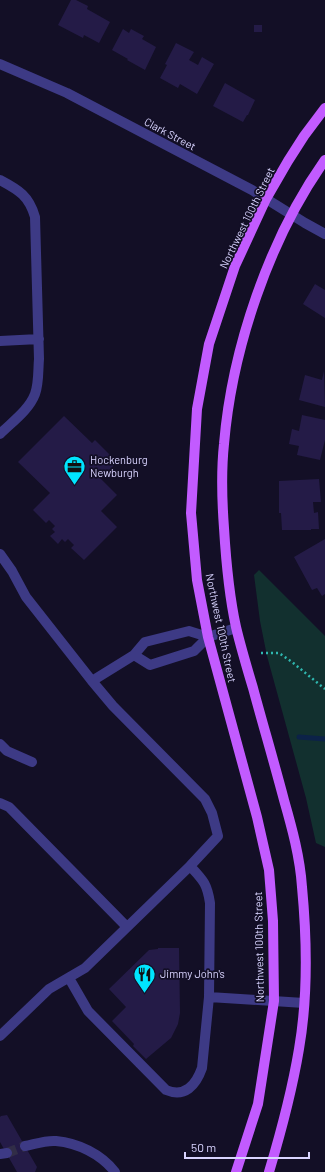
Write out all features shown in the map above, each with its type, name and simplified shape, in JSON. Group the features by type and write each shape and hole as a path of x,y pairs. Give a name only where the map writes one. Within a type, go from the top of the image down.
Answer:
{"main road":[{"name":"Northwest 100th Street","path":"236,1172 258,1104 274,1001 273,921 269,870 257,817 208,637 197,580 191,513 197,409 209,344 232,273 266,199 304,136 325,108"},
{"name":"Northwest 100th Street","path":"269,1172 283,1126 300,1047 304,1003 306,952 302,885 293,833 236,628 226,559 222,500 223,446 230,394 242,345 258,293 292,215 315,174 325,160"}],"street":[{"name":"Clark Street","path":"0,64 67,93 252,190 325,234"},
{"path":"0,180 14,187 26,197 32,206 35,218 39,339 36,393 31,402 0,434"},
{"path":"0,341 39,339"},
{"path":"0,554 12,571 26,597 92,681 113,706 202,796 212,813 218,836 190,866 85,968 49,989 0,1036"},
{"path":"134,655 150,665 194,651 208,637 236,628"},
{"path":"92,681 134,655 145,642 189,632 208,637"},
{"path":"0,744 7,751 32,762"},
{"path":"0,803 9,807 127,927"},
{"path":"70,978 88,1011 166,1090 174,1093 182,1092 191,1086 198,1079 202,1068 209,997 209,897 204,881 190,866"},
{"path":"209,997 304,1003"},
{"path":"25,1146 55,1141 82,1147 97,1155 115,1172"}],"path":[{"path":"261,653 279,653 325,689"}],"green space":[{"path":"259,570 325,636 325,847 316,843 306,798 267,656 260,621 254,575"}],"building":[{"path":"71,0 76,0 88,6 87,9 110,22 99,43 84,35 83,38 58,25"},
{"path":"254,25 262,25 262,32 254,32"},
{"path":"123,29 129,33 131,29 144,36 142,39 156,47 145,70 112,50"},
{"path":"176,43 194,52 189,60 198,65 202,57 214,64 197,94 180,84 178,88 160,78 167,65 165,64"},
{"path":"225,83 255,100 243,122 213,106"},
{"path":"315,284 325,290 325,318 303,304"},
{"path":"324,371 325,407 299,400 305,375 322,380"},
{"path":"302,415 325,420 325,440 320,460 297,455 299,446 289,444 292,429 299,431"},
{"name":"Hockenburg Newburgh","path":"64,416 92,443 95,440 117,462 101,479 117,495 101,511 117,527 84,560 71,548 74,545 68,539 65,542 62,539 58,544 50,536 55,532 52,529 55,526 49,520 46,523 33,510 50,493 18,462"},
{"path":"319,479 321,502 313,502 314,513 318,512 319,529 282,530 281,513 279,513 279,481"},
{"path":"325,539 325,594 322,596 317,588 312,590 294,557"},
{"path":"158,948 179,948 180,1013 178,1024 171,1038 146,1059 112,1021 126,1007 109,989 149,950"},
{"path":"7,1115 37,1167 35,1172 17,1172 0,1142 0,1117"}],"waterway":[{"path":"299,737 325,739"}],"tunnel":[{"path":"7,1153 25,1146"}],"place":[{"name":"Hockenburg Newburgh","path":"75,486"},
{"name":"Jimmy John's","path":"144,994"}]}
